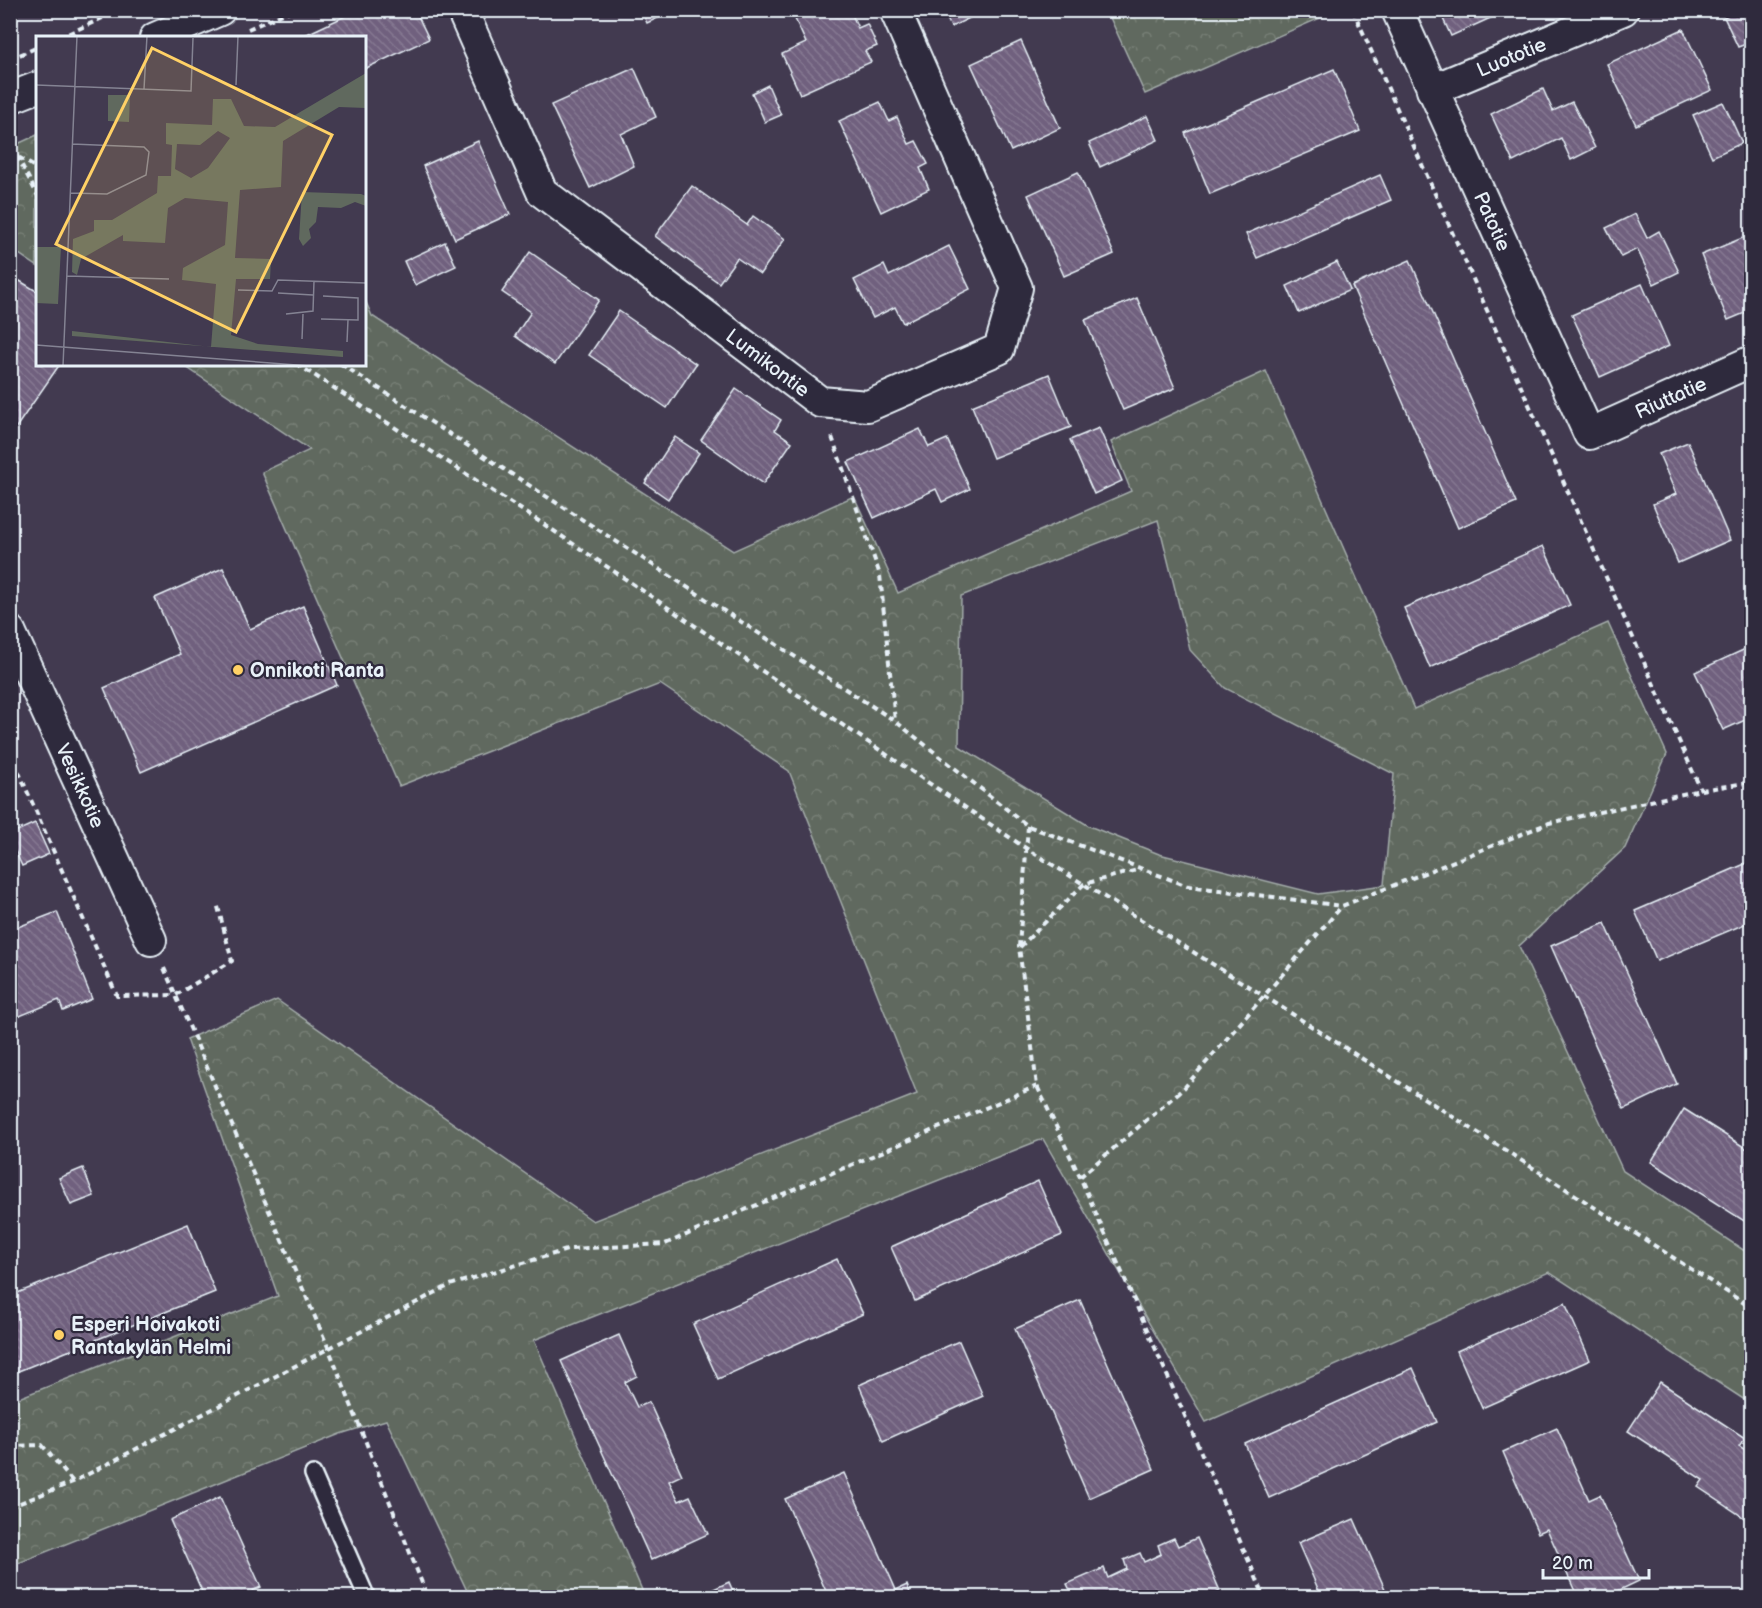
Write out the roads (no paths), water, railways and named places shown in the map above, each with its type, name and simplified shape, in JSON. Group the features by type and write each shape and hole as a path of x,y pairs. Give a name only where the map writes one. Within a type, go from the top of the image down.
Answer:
{"street":[{"name":"Lumikontie","path":"462,10 542,192 820,402 868,406 999,349 1017,288 895,10"},
{"name":"Patotie","path":"1397,10 1589,434"},
{"name":"Luototie","path":"1432,90 1623,10"},
{"path":"164,36 229,22"},
{"path":"10,98 36,88"},
{"name":"Riuttatie","path":"1589,434 1752,361"},
{"name":"Vesikkotie","path":"10,631 151,939"}],"lane":[{"path":"313,1474 367,1598"}],"place":[{"name":"Onnikoti Ranta","path":"238,670"},
{"name":"Esperi Hoivakoti Rantakylän Helmi","path":"59,1335"}]}
